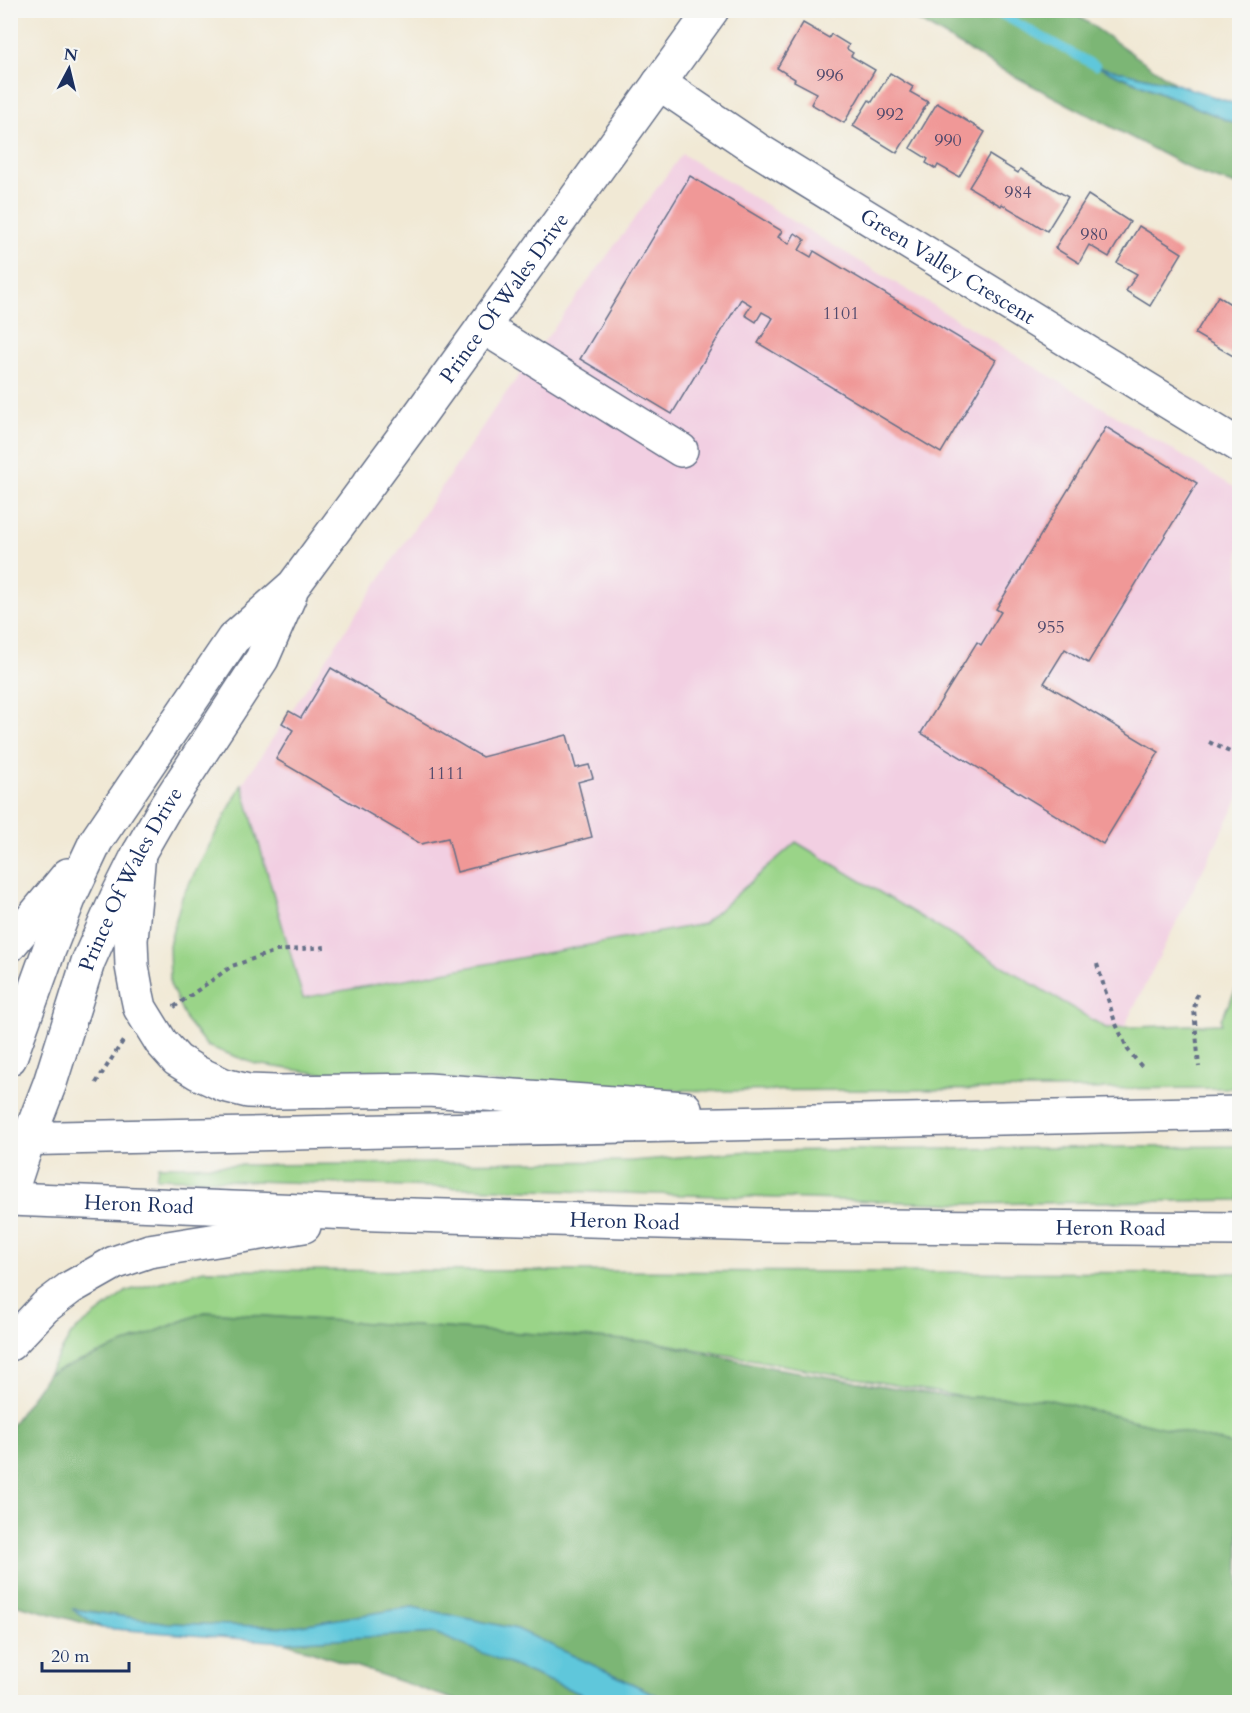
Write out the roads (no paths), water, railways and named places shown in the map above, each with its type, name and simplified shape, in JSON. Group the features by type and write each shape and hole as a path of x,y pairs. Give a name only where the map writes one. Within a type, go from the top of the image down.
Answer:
{"main road":[{"name":"Prince Of Wales Drive","path":"10,1058 71,894 96,841 233,639 294,585 712,10"},
{"name":"Green Valley Crescent","path":"659,82 755,148 1239,446"},
{"path":"483,327 681,450"},
{"name":"Prince Of Wales Drive","path":"10,1195 19,1139 50,1083 88,962 116,899 166,806 262,659 294,585"},
{"path":"10,945 96,841"},
{"path":"139,853 131,949 140,1008 160,1042 177,1060 198,1073 224,1084 248,1091 276,1092 440,1091 646,1104 850,1122"},
{"path":"19,1139 1239,1113"},
{"name":"Heron Road","path":"10,1199 377,1214 766,1225 1239,1229"},
{"path":"10,1344 45,1307 70,1288 114,1263 150,1251 377,1214"}],"water":[{"path":"1096,66 1176,84 1239,105 1239,125"},
{"path":"412,1607 517,1629 671,1702 600,1702 435,1633 284,1642 102,1628 72,1609 168,1623 289,1627"}],"waterway":[{"path":"993,10 1096,66"}]}
